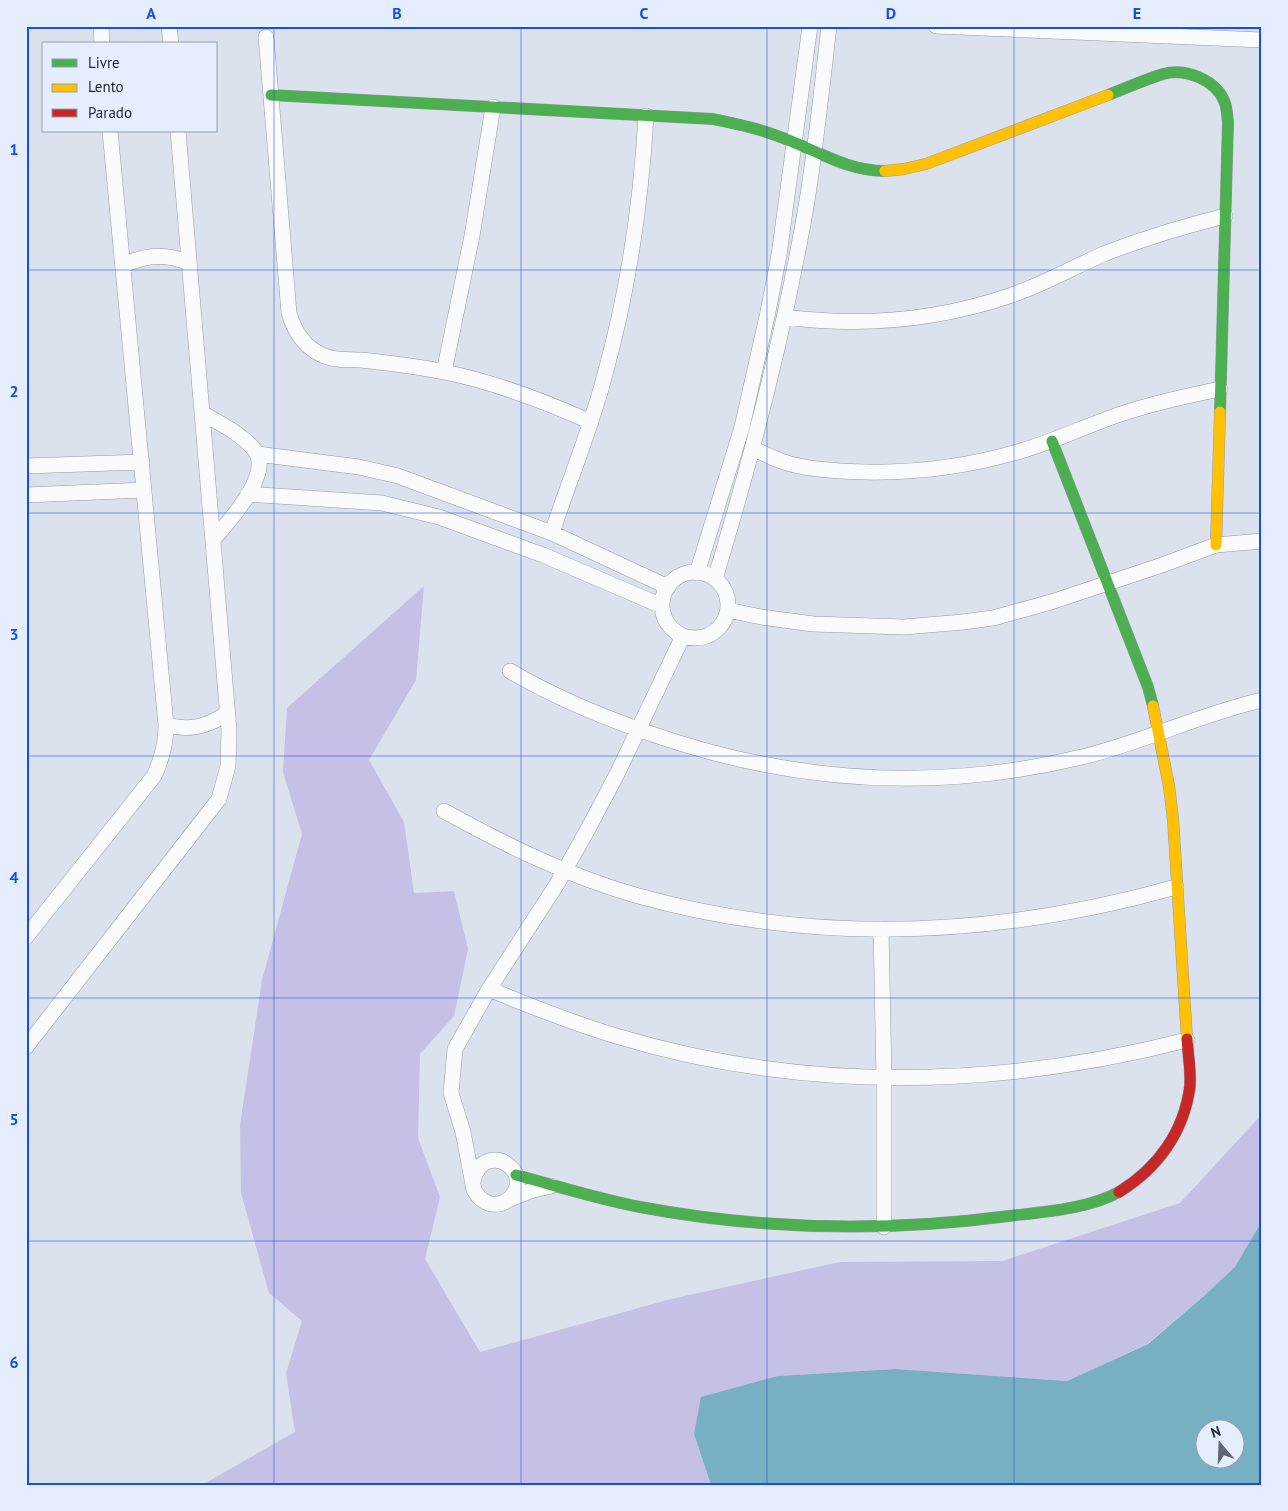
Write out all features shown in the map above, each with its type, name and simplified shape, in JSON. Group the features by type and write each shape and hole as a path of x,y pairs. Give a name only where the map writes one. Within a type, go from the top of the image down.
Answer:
{"street":[{"path":"101,26 102,42"},
{"path":"170,26 171,42"},
{"path":"697,573 742,428 757,365 779,254 810,26"},
{"path":"715,579 753,448 785,317 815,152 829,26"},
{"path":"936,26 1262,40"},
{"path":"266,37 289,313 297,332 311,348 330,359 390,364 444,372 522,394 591,422"},
{"path":"271,95 713,120 766,132 794,142 840,163 866,170 897,170 926,164 1156,77 1182,73 1191,74 1208,82 1226,103 1228,122 1216,545"},
{"path":"444,372 472,236 493,108"},
{"path":"552,533 591,422 615,336 631,258 639,205 646,116"},
{"path":"26,938 154,776 164,750 166,725 110,132"},
{"path":"26,1047 219,799 225,783 230,754 178,132"},
{"path":"785,317 860,322 922,318 952,312 1011,295 1140,240 1225,216"},
{"path":"123,266 137,259 152,256 172,257 189,263"},
{"path":"753,448 774,459 799,467 836,471 882,472 920,470 968,464 1052,441 1120,414 1220,389"},
{"path":"202,414 254,448 259,462 254,485 233,516 213,540"},
{"path":"516,1175 551,1186 641,1207 733,1221 825,1227 884,1227 962,1223 1044,1212 1098,1202 1122,1190 1144,1175 1172,1141 1179,1128 1188,1099 1190,1084 1173,819 1160,733 1148,687 1052,441"},
{"path":"257,454 359,467 398,476 552,533 668,587"},
{"path":"26,466 142,462"},
{"path":"26,495 144,490"},
{"path":"248,494 376,502 439,517 544,555 662,606"},
{"path":"728,610 761,617 813,624 874,627 934,625 992,618 1108,584 1216,545 1262,541"},
{"path":"702,573 715,579 725,590 728,600 728,610 720,627 712,634 693,638 683,636 675,631 668,624 662,606 663,596 668,587 674,580 683,575 702,573"},
{"path":"551,1186 530,1191 502,1204 485,1202 478,1197 474,1190 463,1132 451,1093 455,1049 489,989 524,937 565,870 609,790 683,636"},
{"path":"510,671 555,697 579,708 711,753 748,762 822,774 898,779 974,776 1050,764 1105,751 1211,714 1262,700"},
{"path":"166,725 185,728 204,726 220,719 227,713"},
{"path":"444,811 491,836 565,870 634,895 703,911 819,927 881,929 955,928 1044,917 1115,903 1176,887"},
{"path":"881,929 884,1227"},
{"path":"489,989 573,1022 616,1036 686,1054 794,1072 884,1078 928,1078 1015,1073 1102,1060 1186,1040"},
{"path":"463,1132 471,1144 488,1161"},
{"path":"472,1181 475,1172 488,1161 505,1162 516,1175 517,1184 515,1192 510,1199"}],"shaded area":[{"path":"424,586 416,680 369,760 404,822 414,893 454,891 468,949 454,1016 420,1054 418,1138 440,1197 425,1259 480,1352 671,1299 840,1262 1002,1261 1180,1203 1262,1114 1262,1221 1236,1267 1147,1344 1067,1381 895,1369 778,1376 694,1434 711,1485 202,1485 295,1432 286,1373 302,1321 269,1293 241,1193 240,1125 262,980 302,834 283,772 287,708"}],"water":[{"path":"1262,1221 1262,1485 711,1485 694,1434 701,1397 778,1376 895,1369 1067,1381 1148,1344 1235,1267"}],"traffic: fast":[{"path":"1108,95 1163,74 1181,73 1191,74 1208,82 1221,95 1225,103 1228,122 1220,412"},
{"path":"271,95 713,119 775,135 858,168 885,171"},
{"path":"1052,441 1148,687 1153,706"},
{"path":"516,1175 609,1200 686,1215 778,1224 824,1226 917,1225 1037,1213 1080,1206 1107,1198 1119,1192"}],"traffic: slow":[{"path":"885,171 926,164 1108,95"},
{"path":"1216,545 1220,412"},
{"path":"1153,706 1169,786 1173,819 1187,1039"}],"traffic: jam":[{"path":"1119,1192 1146,1172 1157,1160 1167,1147 1182,1119 1190,1086 1187,1039"}]}
